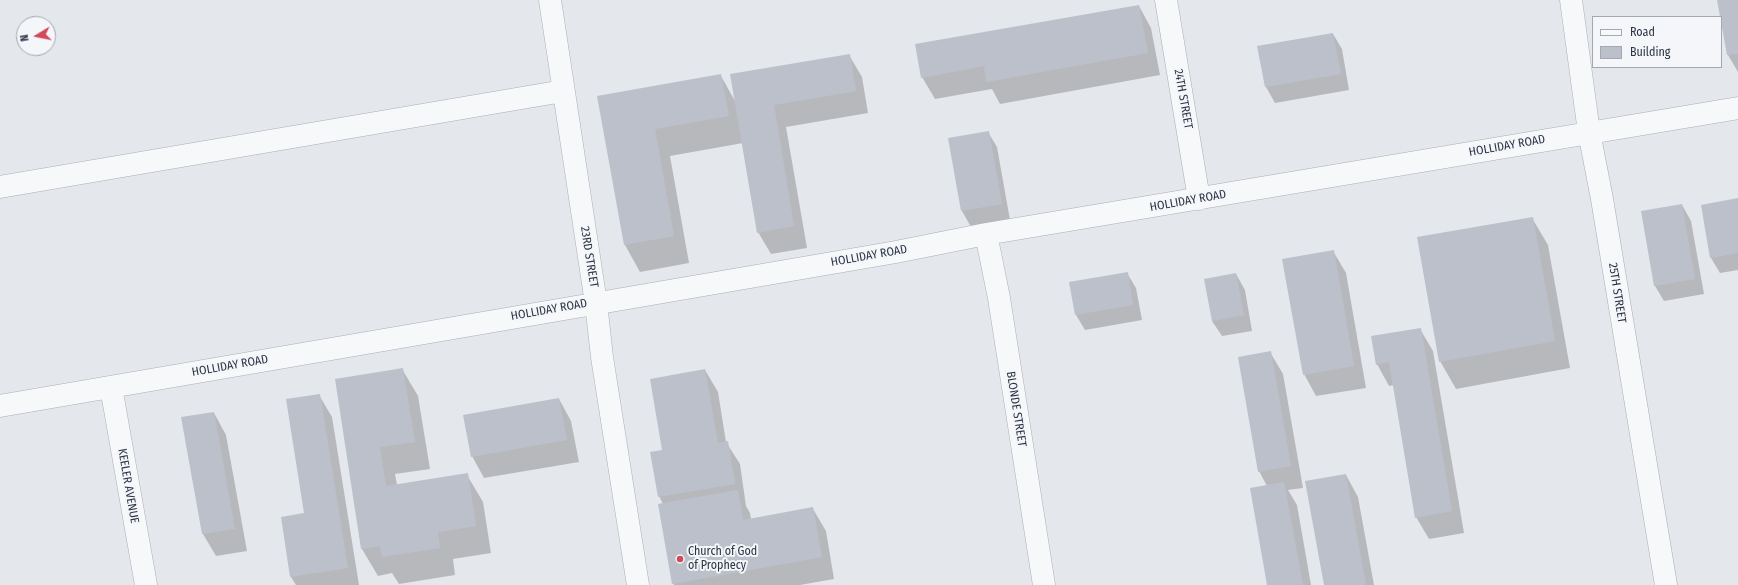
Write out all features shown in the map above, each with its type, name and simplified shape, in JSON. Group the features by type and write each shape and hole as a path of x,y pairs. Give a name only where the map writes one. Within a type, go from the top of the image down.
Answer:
{"street":[{"name":"23RD STREET","path":"550,0 596,302 602,357 638,585"},
{"name":"24TH STREET","path":"1166,0 1199,199"},
{"name":"25TH STREET","path":"1571,0 1589,132 1602,199 1666,585"},
{"path":"0,187 564,91"},
{"name":"HOLLIDAY ROAD","path":"0,406 596,302 896,252 986,234 1738,108"},
{"name":"BLONDE STREET","path":"986,234 999,298 1044,585"},
{"name":"KEELER AVENUE","path":"111,387 146,585"}],"building":[{"path":"1717,0 1738,0 1738,54 1727,55 1722,28 1722,16 1720,16"},
{"path":"1139,5 1148,53 986,82 984,66 921,78 915,44"},
{"path":"1333,33 1341,74 1265,87 1257,46"},
{"path":"850,54 856,91 774,105 794,226 757,233 730,74"},
{"path":"721,74 729,116 655,129 674,236 624,245 597,96"},
{"path":"989,131 1002,204 961,211 948,138"},
{"path":"1738,198 1738,253 1710,258 1701,205"},
{"path":"1682,204 1695,279 1654,286 1641,211"},
{"path":"1533,217 1555,341 1439,362 1417,237"},
{"path":"1334,250 1354,366 1303,375 1282,259"},
{"path":"1128,272 1133,305 1075,315 1069,282"},
{"path":"1236,273 1244,315 1212,321 1204,279"},
{"path":"1421,328 1452,511 1415,518 1389,362 1376,365 1371,336"},
{"path":"1271,351 1291,466 1258,472 1238,357"},
{"path":"403,368 415,442 380,447 386,486 468,473 476,526 438,532 440,548 382,557 380,546 361,549 335,379"},
{"path":"705,369 718,443 728,441 735,484 658,497 650,452 662,450 650,379"},
{"path":"320,394 348,568 290,577 281,517 304,513 286,399"},
{"path":"559,398 567,440 471,457 463,415"},
{"path":"214,412 235,529 202,534 181,417"},
{"path":"1346,474 1366,585 1324,585 1305,481"},
{"path":"1284,482 1303,585 1267,585 1250,488"},
{"path":"738,490 743,520 813,507 822,557 672,584 658,504"}],"place":[{"name":"Church of God of Prophecy","path":"680,559"}]}
